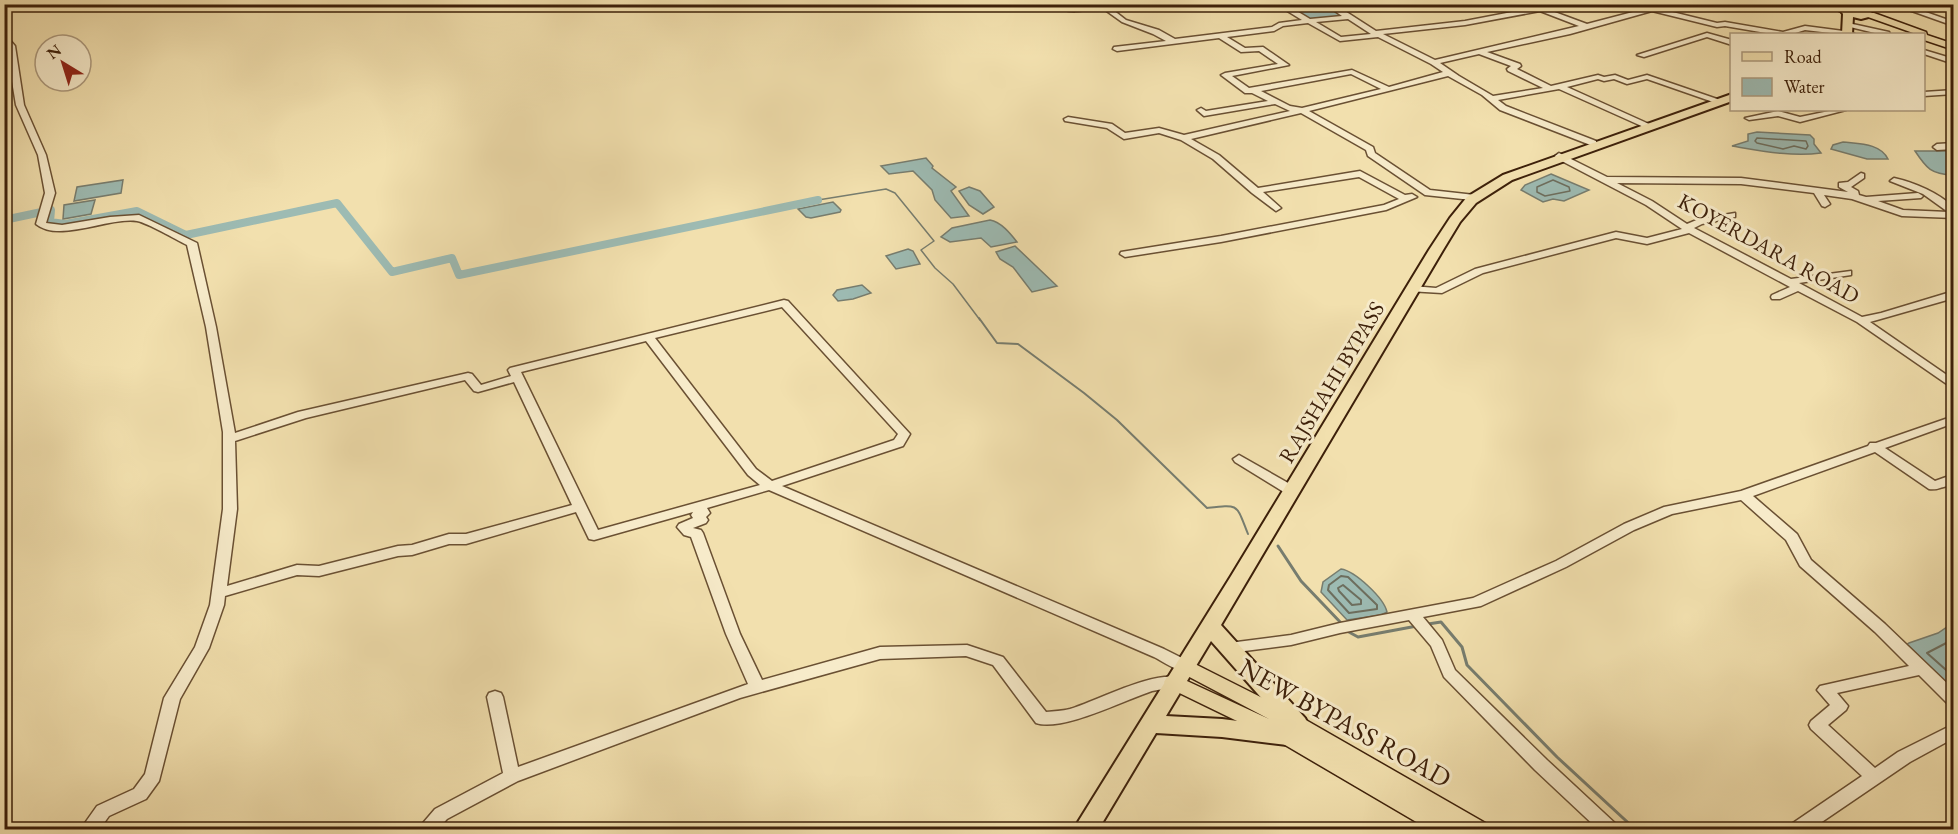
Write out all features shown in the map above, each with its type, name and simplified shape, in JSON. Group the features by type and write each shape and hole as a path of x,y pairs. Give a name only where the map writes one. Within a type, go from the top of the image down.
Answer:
{"highway":[{"path":"1848,31 1852,19 1859,13"},
{"name":"RAJSHAHI BYPASS","path":"1085,830 1412,289 1457,216 1472,197 1496,182 1559,156 1725,99"},
{"path":"1209,625 1292,730"},
{"path":"1150,724 1292,730"}],"main road":[{"path":"1828,4 1917,33"},
{"path":"1837,4 1913,33"},
{"path":"1925,36 1952,45"},
{"path":"1180,674 1292,730 1450,830"},
{"name":"NEW BYPASS ROAD","path":"1292,730 1479,830"}],"street":[{"path":"1054,4 1068,11 1107,4"},
{"path":"1279,4 1340,39 1454,25 1541,9 1587,27"},
{"path":"1328,4 1377,34 1434,62 1518,116 1593,143"},
{"path":"1895,4 1953,24"},
{"path":"1102,5 1124,21 1156,32 1174,42"},
{"path":"1479,9 1503,6 1519,13"},
{"path":"1434,62 1587,27 1657,7 1717,25 1725,24 1770,33"},
{"path":"1117,49 1274,29 1281,24 1348,17"},
{"path":"1789,33 1805,28 1873,33"},
{"path":"4,35 11,46 20,105 42,155 50,193 41,224 44,227 62,228 139,218 192,243 212,327 229,439 230,509 218,605 202,648 172,698 153,776 140,794 103,811 88,830"},
{"path":"1641,55 1707,35 1730,43"},
{"path":"1220,36 1244,50 1260,49 1286,65 1225,75 1248,91 1352,72 1388,90"},
{"path":"1925,50 1952,45"},
{"path":"1925,50 1953,62"},
{"path":"1480,52 1517,66 1511,69 1550,89"},
{"path":"1184,138 1388,90 1449,73"},
{"path":"1493,98 1550,89 1598,77 1604,79 1615,77 1627,82 1647,77 1725,99"},
{"path":"1560,86 1646,126"},
{"path":"1253,90 1274,102 1302,111 1370,149 1371,154 1428,192"},
{"path":"1925,94 1953,92"},
{"path":"1201,110 1203,114 1274,102"},
{"path":"1749,118 1778,113 1800,120 1838,111"},
{"path":"1068,119 1109,126 1124,136 1159,129 1184,138 1216,157 1276,208"},
{"path":"1937,147 1953,146"},
{"name":"KOYERDARA ROAD","path":"1559,156 1649,203 1688,229 1861,320 1953,386"},
{"path":"1255,191 1360,174 1404,198 1410,198"},
{"path":"1857,196 1842,185 1851,184 1861,176"},
{"path":"1605,180 1734,181 1857,196 1902,213 1953,214"},
{"path":"1894,181 1924,191 1946,205 1953,214"},
{"path":"1816,190 1825,204"},
{"path":"1125,254 1221,239 1386,207 1428,192 1472,197"},
{"path":"1868,199 1918,196"},
{"path":"1412,289 1438,291 1479,271 1616,234 1647,241 1688,229 1699,222 1732,215"},
{"path":"1776,297 1805,277 1831,279 1847,273"},
{"path":"1861,320 1883,316 1953,294"},
{"path":"784,303 904,434 899,443 771,486 594,536 514,370 648,336 784,303"},
{"path":"425,830 441,814 512,776 758,687 880,653 967,651 998,661 1042,719 1069,715 1180,674 1159,653 771,486 752,472 648,336"},
{"path":"229,439 302,415 468,376 478,389 518,378"},
{"path":"1229,648 1292,640 1344,627 1476,602 1561,564 1629,526 1669,510 1744,495 1953,419"},
{"path":"1875,446 1934,486 1949,480 1953,483"},
{"path":"1239,459 1292,491"},
{"path":"1744,495 1792,537 1805,563 1880,628 1919,669 1953,700"},
{"path":"698,506 703,513 698,516 701,520 684,527 689,532 696,533 733,634 758,687"},
{"path":"219,593 297,570 320,571 449,539 466,539 580,507"},
{"path":"1413,615 1437,644 1449,673 1541,765 1611,830"},
{"path":"1874,777 1817,725 1840,706 1825,690 1919,669"},
{"path":"495,697 512,776"},
{"path":"1796,830 1904,757 1953,730"}],"water":[{"path":"1330,8 1342,16 1310,19 1297,12 1305,9"},
{"path":"1757,132 1810,135 1821,153 1788,154 1732,146 1748,141 1748,134"},
{"path":"1843,142 1874,147 1888,159 1867,159 1831,149 1833,145"},
{"path":"1915,151 1953,151 1953,175 1934,172"},
{"path":"926,158 933,166 932,168 956,187 951,191 969,216 951,218 935,200 932,190 913,171 889,174 881,166"},
{"path":"1551,174 1589,190 1564,201 1553,199 1543,202 1521,190 1525,185"},
{"path":"123,180 121,193 74,201 77,187"},
{"path":"969,187 980,191 994,207 983,214 969,205 959,191"},
{"path":"95,200 91,214 63,219 64,205"},
{"path":"833,202 841,210 840,212 811,218 806,217 798,209"},
{"path":"990,220 1002,225 1017,242 991,247 981,238 950,242 941,237 952,228"},
{"path":"1015,246 1057,286 1032,292 1013,267 1000,259 996,252"},
{"path":"908,249 913,251 920,264 896,269 886,256"},
{"path":"862,285 871,293 838,301 833,295 837,290"},
{"path":"1341,569 1354,575 1368,586 1381,600 1387,612 1347,620 1321,592 1323,582"},
{"path":"1953,623 1953,695 1903,647 1938,633"}],"waterway":[{"path":"818,200 886,189 895,193 934,241 921,250 935,268 953,284 980,320"},
{"path":"4,220 51,210 50,222 65,224 137,211 186,235 337,203 392,272 452,258 459,275 818,200"},
{"path":"979,318 997,343 1018,344 1117,420 1207,508 1226,506 1235,508 1248,534"},
{"path":"1278,546 1301,581 1342,624"},
{"path":"1428,624 1441,622 1462,647 1467,665 1557,757 1636,830"},
{"path":"1347,631 1358,637 1417,626"}]}
